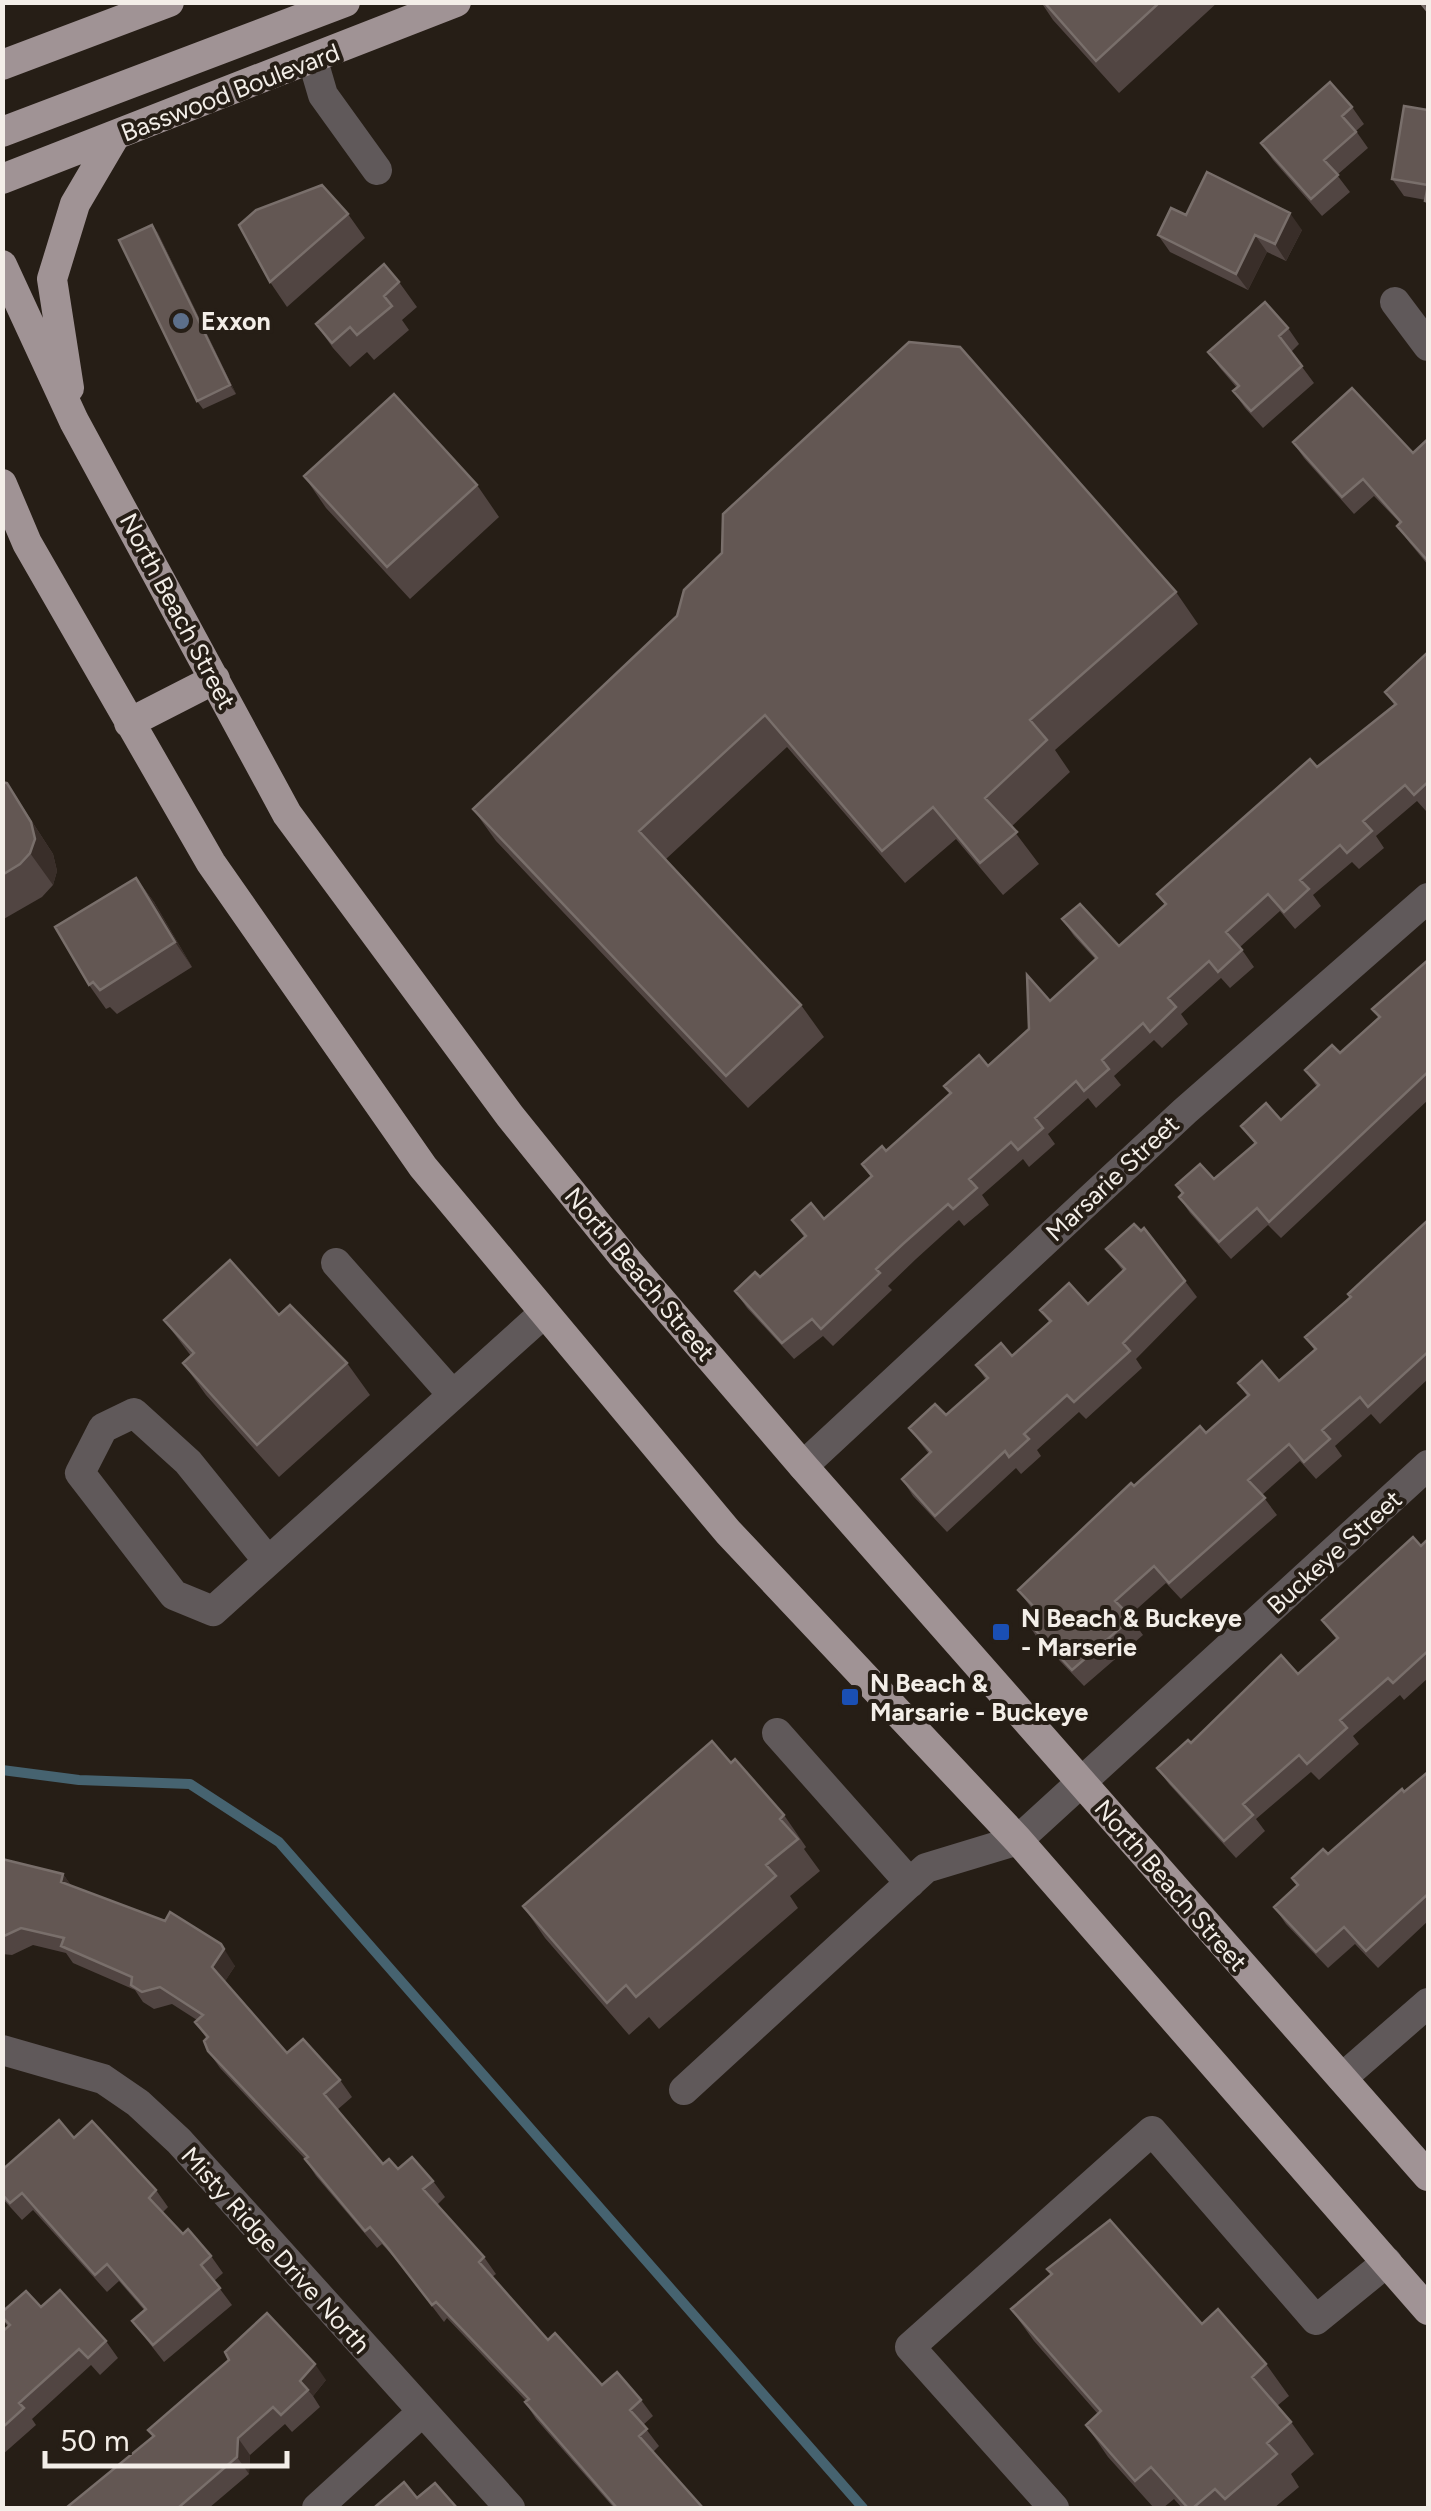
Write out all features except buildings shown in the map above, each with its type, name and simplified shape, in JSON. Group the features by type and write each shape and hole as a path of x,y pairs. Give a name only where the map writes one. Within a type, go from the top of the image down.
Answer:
{"main road":[{"path":"2,65 169,2"},
{"path":"2,132 345,2"},
{"name":"Basswood Boulevard","path":"2,179 313,61 456,2"},
{"path":"74,420 52,279 75,204 115,136"},
{"name":"North Beach Street","path":"2,265 74,420 288,814 510,1116 622,1255 803,1466 1428,2176"},
{"path":"2,484 27,543 211,864 423,1166 728,1532 1018,1840 1428,2310"},
{"path":"129,723 215,679"}],"street":[{"path":"313,61 323,95 377,170"},
{"path":"1395,302 1428,346"},
{"name":"Marsarie Street","path":"803,1466 1185,1111 1428,898"},
{"path":"336,1264 452,1394"},
{"path":"268,1561 162,1434 134,1413 102,1428 80,1473 174,1595 213,1611 544,1314"},
{"name":"Buckeye Street","path":"1018,1840 1428,1465"},
{"path":"777,1734 910,1882"},
{"path":"684,2090 926,1868 1018,1840"},
{"path":"1342,2078 1428,2003"},
{"name":"Misty Ridge Drive North","path":"2,2050 104,2080 138,2104 178,2141 510,2508"},
{"path":"1054,2508 910,2346 1152,2132 1316,2320 1387,2262"},
{"path":"317,2508 422,2412"}],"waterway":[{"path":"2,1770 79,1780 190,1784 279,1842 863,2508"}],"place":[{"name":"Exxon","path":"181,321"},
{"name":"N Beach & Buckeye - Marserie","path":"1001,1632"},
{"name":"N Beach & Marsarie - Buckeye","path":"850,1697"}]}
